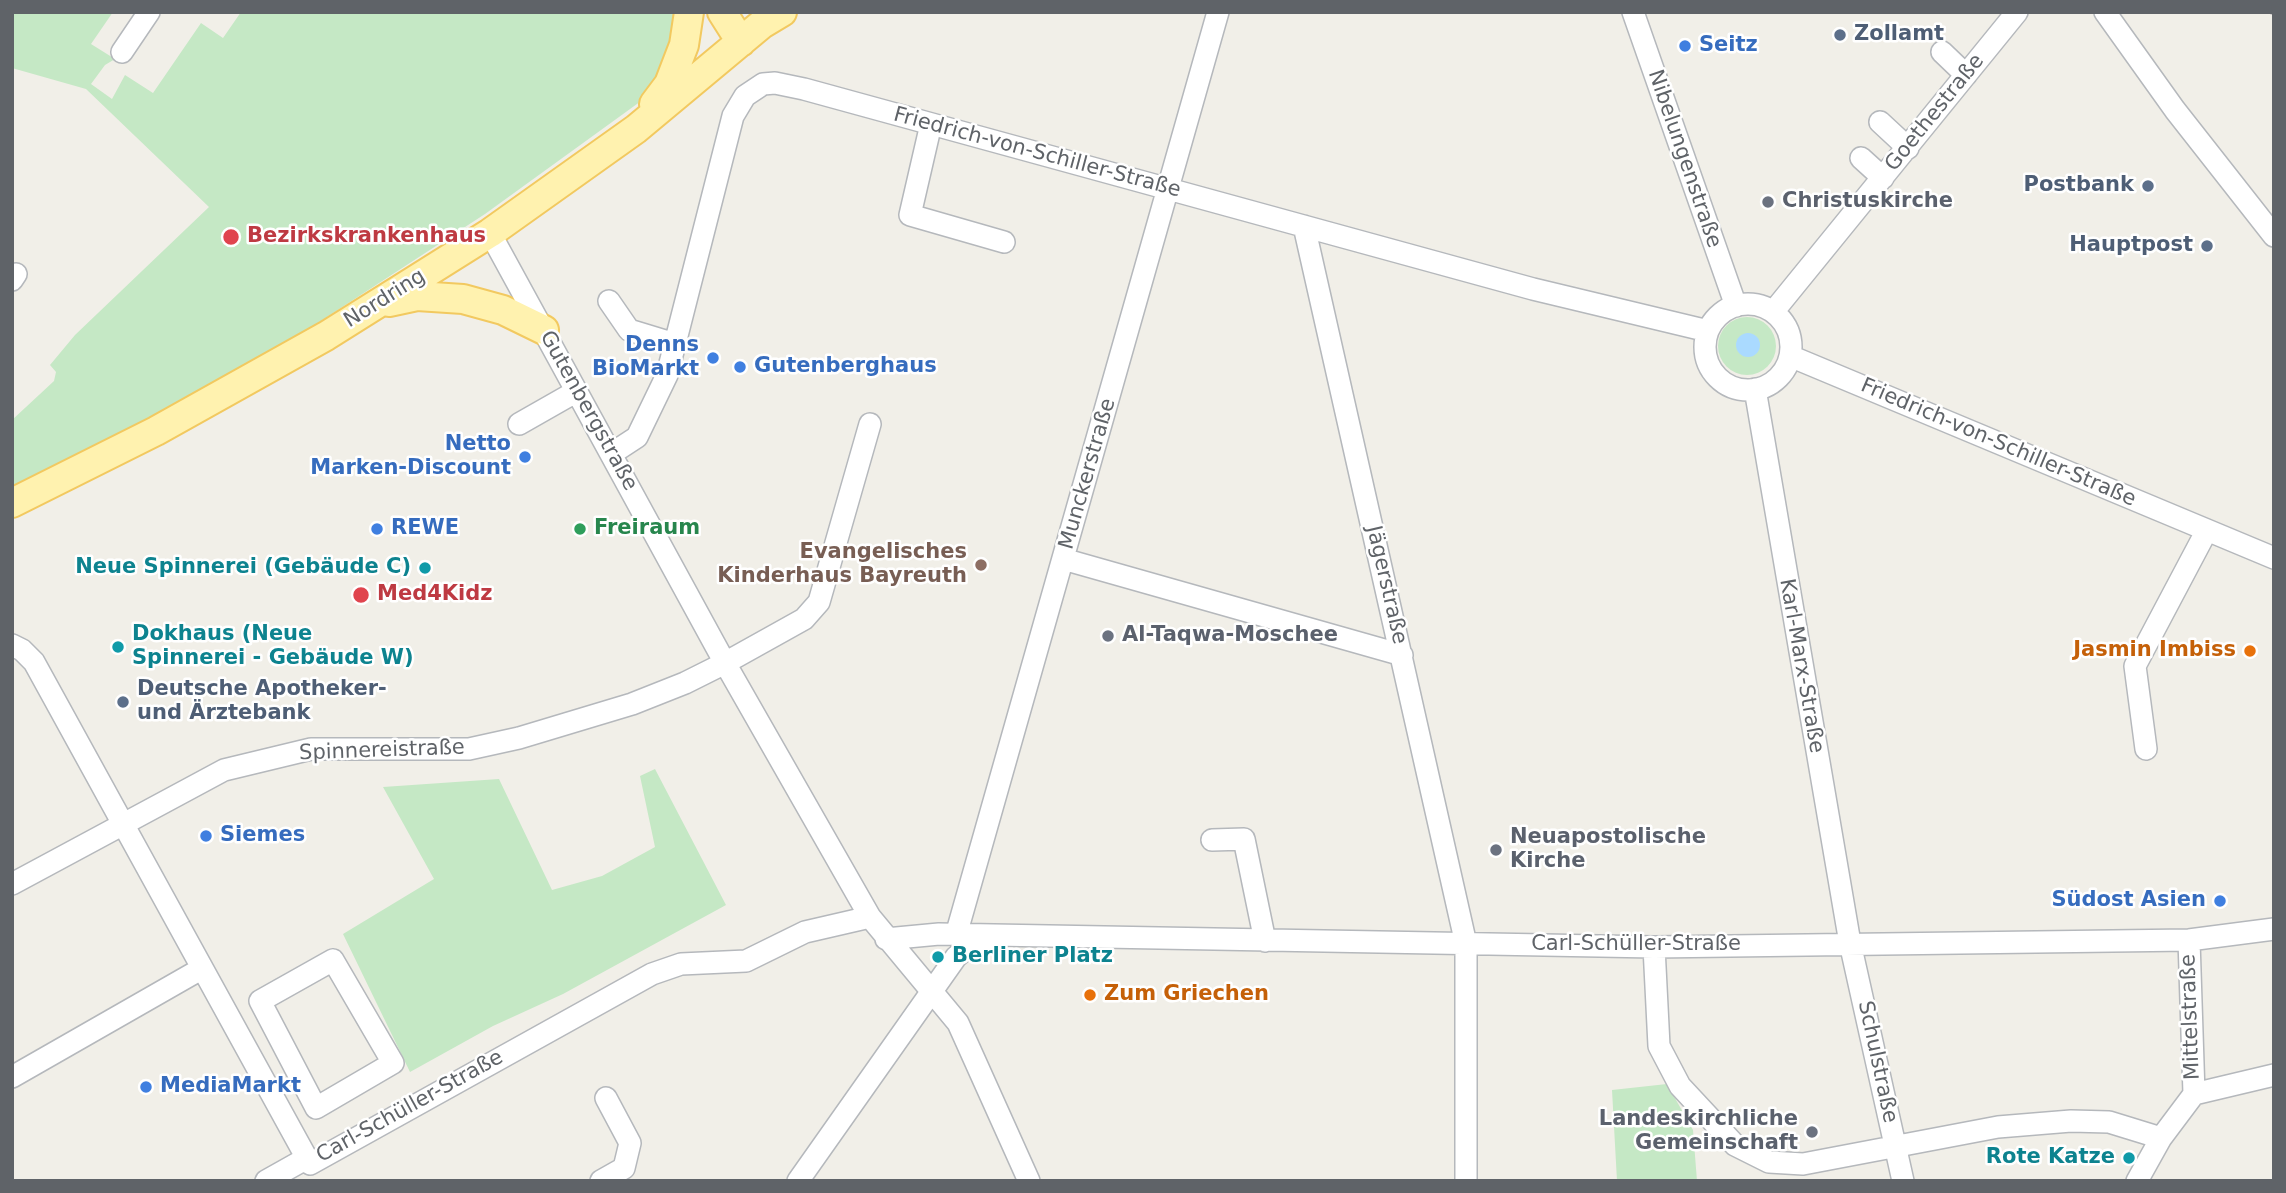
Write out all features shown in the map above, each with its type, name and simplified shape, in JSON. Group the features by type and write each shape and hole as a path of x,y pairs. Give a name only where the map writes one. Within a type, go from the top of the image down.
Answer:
{"main road":[{"path":"636,129 668,84 684,45 689,12"},
{"path":"722,12 761,21"},
{"name":"Nordring","path":"12,503 156,431 380,304 490,233 636,129 761,21"},
{"path":"380,304 417,296 463,299 503,310 544,330"}],"street":[{"path":"122,52 149,12"},
{"name":"Munckerstraße","path":"956,935 1218,12"},
{"name":"Nibelungenstraße","path":"1633,12 1737,306"},
{"name":"Goethestraße","path":"1773,312 2017,12"},
{"path":"2105,12 2199,142 2274,236"},
{"path":"1942,52 1966,75"},
{"name":"Friedrich-von-Schiller-Straße","path":"611,454 637,437 647,422 667,375 733,116 745,96 763,85 785,84 1533,289 1708,331"},
{"path":"1880,122 1908,148"},
{"path":"931,124 910,215 1003,242"},
{"path":"1861,158 1883,178"},
{"name":"Jägerstraße","path":"1304,226 1466,944 1466,1181"},
{"name":"Gutenbergstraße","path":"490,233 725,663 870,917"},
{"path":"609,301 629,330 675,344"},
{"path":"1753,304 1773,312 1787,329 1790,356 1775,380 1755,389 1733,387 1715,374 1706,354 1708,331 1721,313 1737,306 1753,304"},
{"name":"Friedrich-von-Schiller-Straße","path":"1790,356 2274,558"},
{"name":"Karl-Marx-Straße","path":"1755,389 1850,943"},
{"path":"519,424 577,391"},
{"path":"725,663 804,620 819,601 870,425"},
{"path":"2146,750 2135,666 2207,530"},
{"path":"1063,559 1402,654"},
{"name":"Carl-Schüller-Straße","path":"12,645 22,650 34,662 310,1164 660,971 681,964 747,961 805,932 870,917"},
{"name":"Spinnereistraße","path":"12,884 122,822 224,770 253,761 311,749 469,749 519,738 632,704 685,683 725,663"},
{"path":"1212,840 1244,839 1265,941"},
{"path":"870,917 958,1023 1029,1181"},
{"name":"Carl-Schüller-Straße","path":"997,937 1654,947 2189,940 2274,929"},
{"path":"886,939 956,935 997,937"},
{"path":"798,1181 963,950 983,939 997,937"},
{"name":"Mittelstraße","path":"2137,1181 2161,1138 2194,1094 2189,940"},
{"name":"Schulstraße","path":"1850,943 1903,1181"},
{"path":"1654,947 1659,1046 1679,1086 1735,1145 1769,1162 1803,1164 1998,1126 2071,1121 2109,1122 2161,1138"},
{"path":"333,960 393,1063 316,1108 300,1078 260,1001 333,960"},
{"path":"12,1077 201,969"},
{"name":"Mittelstraße","path":"2194,1094 2227,1089 2274,1075"},
{"path":"271,1094 300,1078"},
{"path":"601,1181 624,1168 630,1143 607,1098"},
{"path":"266,1181 307,1158"}],"green space":[{"name":"Bezirkskrankenhaus","path":"12,12 113,12 91,44 115,59 105,65 91,84 112,99 125,75 153,93 201,23 223,38 241,12 673,12 674,22 681,24 648,96 485,214 307,330 171,410 12,489 12,420 54,381 56,372 50,365 75,335 209,207 86,89 12,68"},
{"path":"1747,317 1758,319 1771,330 1776,346 1774,357 1763,370 1747,375 1736,373 1723,362 1718,346 1720,335 1731,322"},
{"path":"655,769 726,905 563,994 493,1026 410,1072 343,934 434,879 383,787 499,779 552,890 602,876 655,847 640,776"},
{"path":"1667,1084 1693,1130 1697,1181 1617,1181 1612,1090"}],"water":[{"path":"1748,333 1757,336 1760,345 1757,354 1748,357 1739,354 1736,345 1739,336"}],"place":[{"name":"Zollamt","path":"1840,35"},
{"name":"Seitz","path":"1685,46"},
{"name":"Postbank","path":"2148,186"},
{"name":"Christuskirche","path":"1768,202"},
{"name":"Bezirkskrankenhaus","path":"231,237"},
{"name":"Hauptpost","path":"2207,246"},
{"name":"Denns BioMarkt","path":"713,358"},
{"name":"Gutenberghaus","path":"740,367"},
{"name":"Netto Marken-Discount","path":"525,457"},
{"name":"REWE","path":"377,529"},
{"name":"Freiraum","path":"580,529"},
{"name":"Evangelisches Kinderhaus Bayreuth","path":"981,565"},
{"name":"Neue Spinnerei (Gebäude C)","path":"425,568"},
{"name":"Med4Kidz","path":"361,595"},
{"name":"Al-Taqwa-Moschee","path":"1108,636"},
{"name":"Dokhaus (Neue Spinnerei - Gebäude W)","path":"118,647"},
{"name":"Jasmin Imbiss","path":"2250,651"},
{"name":"Deutsche Apotheker- und Ärztebank","path":"123,702"},
{"name":"Siemes","path":"206,836"},
{"name":"Neuapostolische Kirche","path":"1496,850"},
{"name":"Südost Asien","path":"2220,901"},
{"name":"Berliner Platz","path":"938,957"},
{"name":"Zum Griechen","path":"1090,995"},
{"name":"MediaMarkt","path":"146,1087"},
{"name":"Landeskirchliche Gemeinschaft","path":"1812,1132"},
{"name":"Rote Katze","path":"2129,1158"}]}
